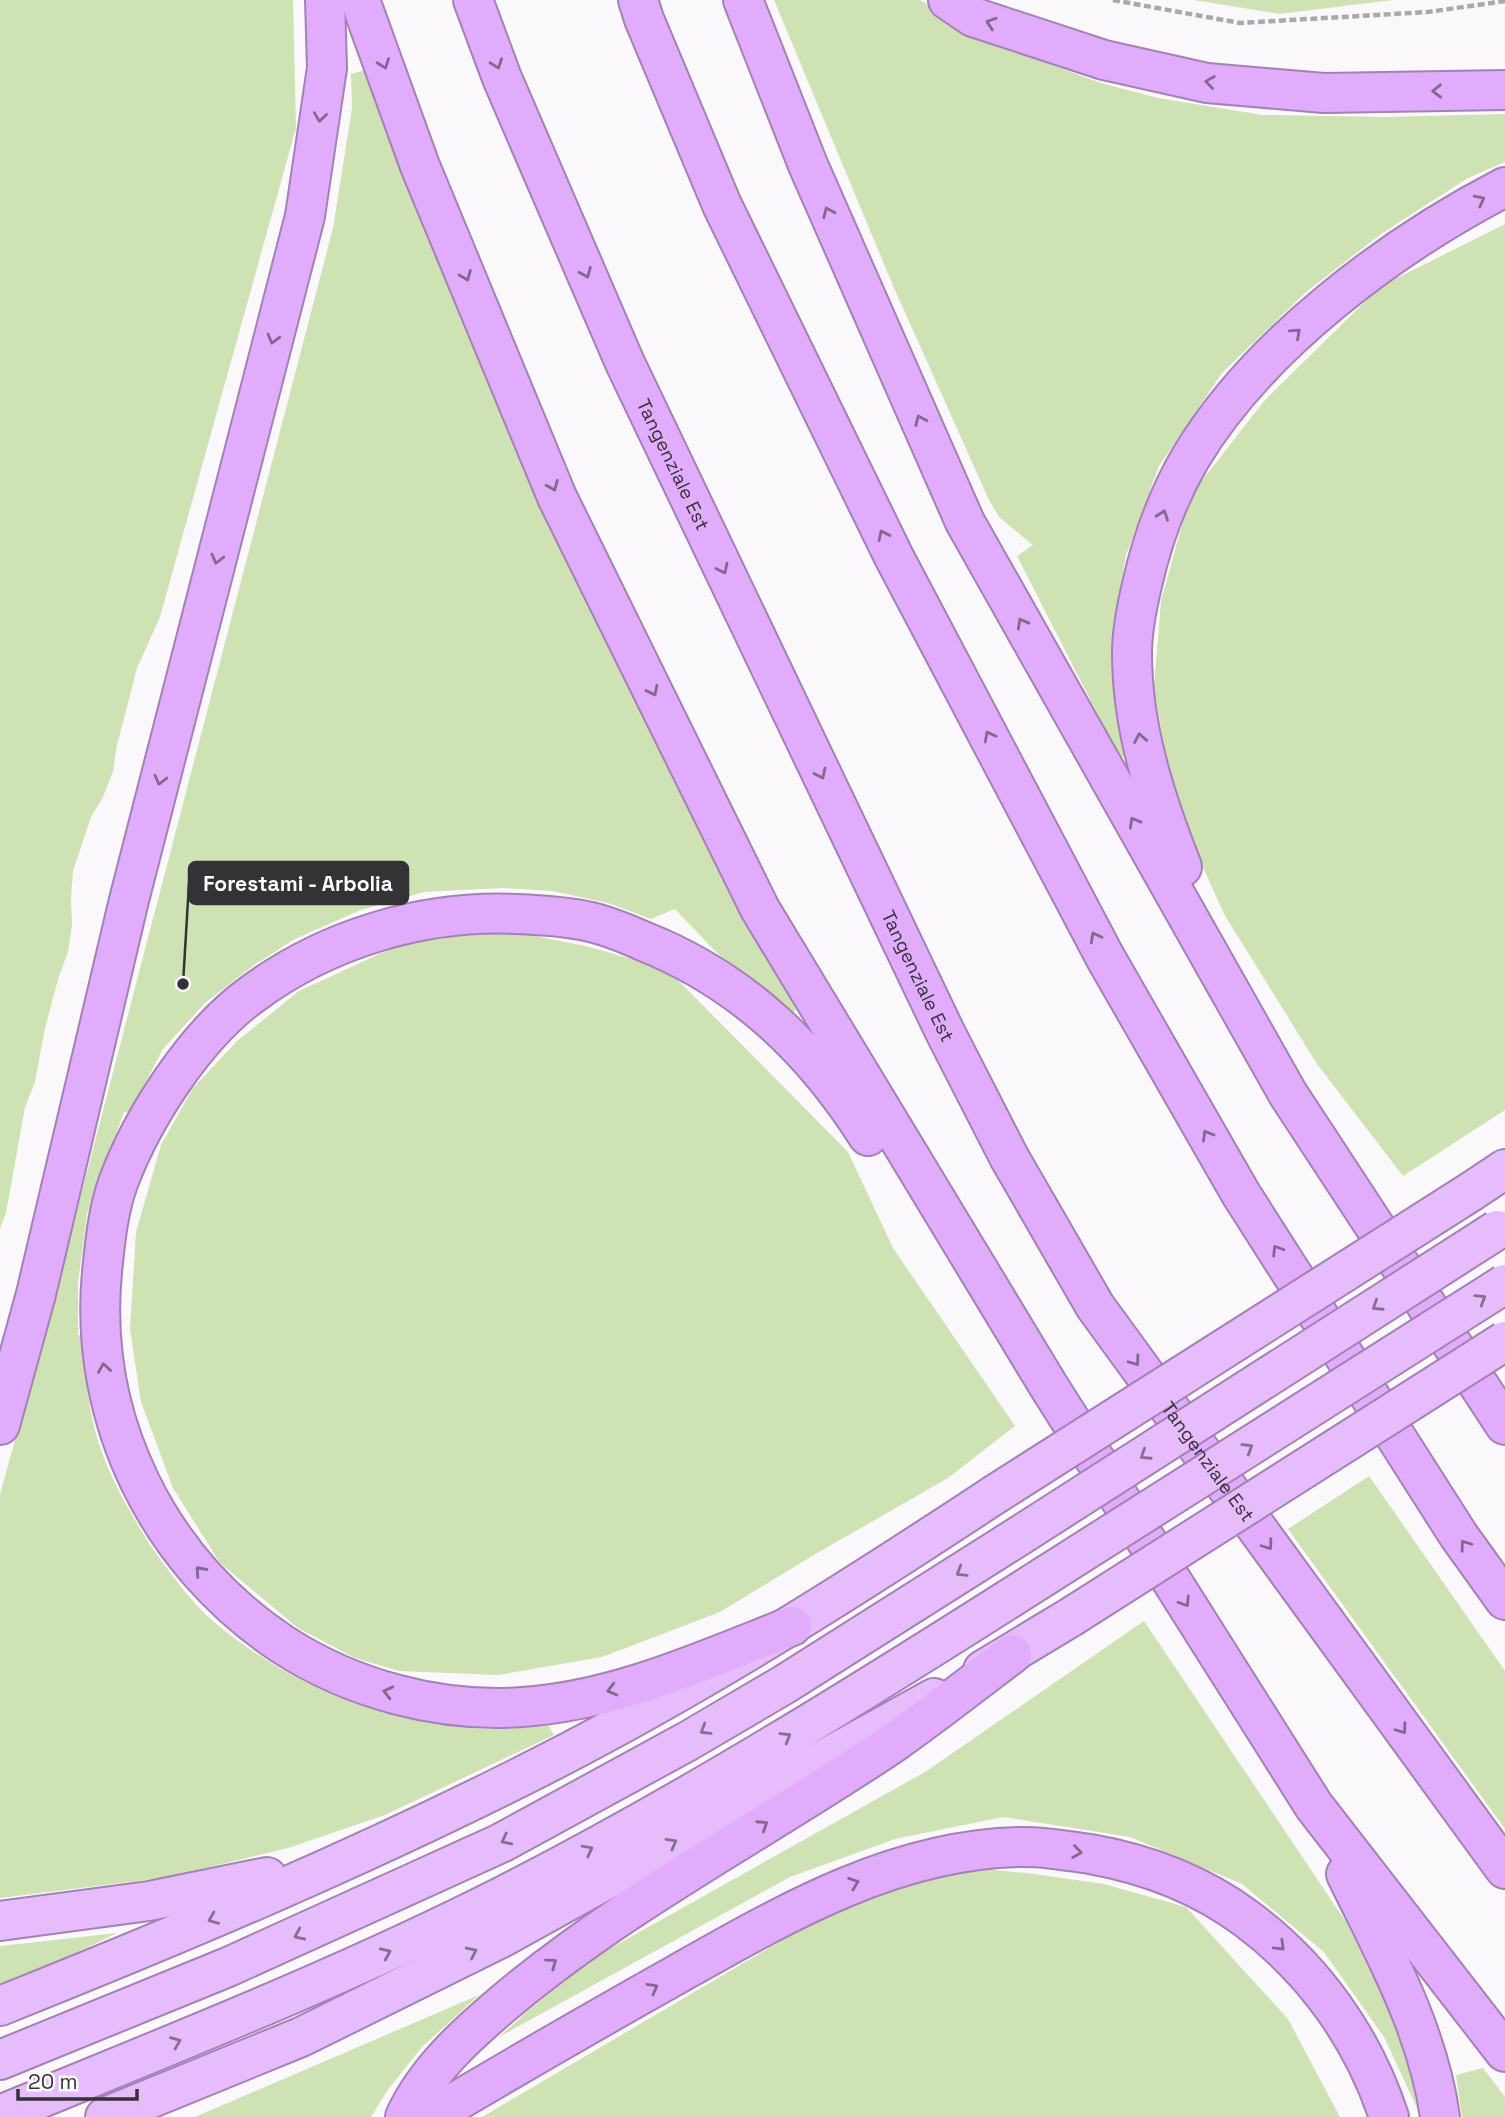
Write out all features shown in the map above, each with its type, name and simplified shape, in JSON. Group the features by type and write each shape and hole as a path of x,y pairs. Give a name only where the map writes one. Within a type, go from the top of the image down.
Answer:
{"highway":[{"path":"0,1425 39,1280 129,901 305,216 327,68 325,0"},
{"path":"360,0 420,166 557,496 760,909 1048,1385 1314,1806 1505,2052"},
{"name":"Tangenziale Est","path":"474,0 502,78 625,363 945,1032 1009,1157 1095,1306 1505,1869"},
{"path":"638,0 722,205 888,544 1105,957 1241,1194 1459,1536 1505,1600"},
{"path":"743,0 808,165 965,522 1288,1094 1505,1425"},
{"path":"948,0 973,17 1104,60 1206,83 1324,93 1505,90"},
{"path":"1288,1094 1245,993 1183,870 1157,803 1141,744 1133,690 1131,650 1148,557 1169,501 1192,456 1230,404 1276,352 1329,304 1390,257 1465,208 1505,187"},
{"path":"0,1332 76,1049 102,968 129,901"},
{"path":"792,1626 675,1671 568,1702 475,1708 426,1701 377,1689 333,1672 295,1652 257,1627 222,1596 188,1558 161,1521 138,1478 121,1437 107,1388 100,1345 100,1293 106,1237 116,1186 139,1134 171,1082 209,1036 247,997 297,965 330,948 427,919 465,914 541,915 589,921 664,949 732,987 766,1015 821,1069 857,1118 980,1315 1004,1346 1048,1385"},
{"path":"0,2006 225,1914 541,1766 792,1626 1505,1170"},
{"path":"0,2060 228,1967 501,1843 677,1747 785,1684 1501,1227"},
{"path":"0,2115 307,1989 506,1894 696,1790 912,1660 1505,1284"},
{"path":"105,2117 301,2038 505,1936 1012,1654 1505,1341"},
{"path":"405,2117 430,2076 464,2040 546,1967 893,1742 1012,1654"},
{"path":"1314,1806 1406,1999 1428,2054 1440,2117"},
{"path":"0,1920 208,1891 279,1874 409,1830"},
{"path":"430,2117 593,2021 780,1917 833,1891 931,1859 980,1849 1024,1846 1072,1851 1161,1871 1199,1888 1270,1936 1331,2002 1356,2040 1372,2071 1389,2117"}],"path":[{"path":"1113,0 1240,23 1428,12 1505,1"}],"green space":[{"path":"0,0 293,0 296,128 160,617 137,668 117,745 113,772 91,817 73,871 72,925 68,952 45,1028 35,1082 25,1107 6,1213 0,1229"},
{"path":"774,0 920,0 967,29 1038,60 1101,83 1158,98 1263,115 1384,117 1505,114 1505,162 1468,178 1381,234 1306,292 1222,373 1159,466 1126,555 1112,638 1115,689 1126,756 1120,758 1017,556 1033,545 999,517 989,500 894,288"},
{"path":"1194,0 1393,0 1279,14"},
{"path":"365,70 429,233 629,688 752,931 796,1010 793,1013 716,952 675,909 651,919 608,903 552,891 503,888 424,892 361,910 295,939 254,965 205,1003 163,1049 130,1112 124,1112 87,1214 78,1283 78,1335 82,1336 92,1418 104,1459 131,1514 169,1572 206,1615 275,1666 309,1684 379,1712 416,1721 491,1729 549,1726 554,1735 385,1815 288,1848 169,1877 0,1898 0,1495 68,1245 333,228 352,108 351,74"},
{"path":"1505,224 1505,1110 1403,1176 1317,1064 1224,914 1174,803 1154,687 1161,601 1190,496 1264,401 1381,286"},
{"path":"482,926 586,946 667,969 848,1152 893,1248 1015,1426 948,1478 720,1612 602,1657 498,1675 399,1671 355,1658 298,1628 220,1563 173,1488 141,1402 130,1329 136,1232 161,1145 193,1088 237,1041 299,991 399,945"},
{"path":"1369,1476 1505,1671 1505,1829 1288,1529"},
{"path":"1144,1621 1346,1922 1406,2045 1417,2108 1384,2037 1324,1952 1242,1884 1130,1837 1003,1817 895,1839 790,1877 499,2037 593,1958 925,1772"},
{"path":"962,1867 1104,1884 1186,1907 1288,2019 1340,2117 482,2117 830,1912"},
{"path":"117,1933 0,1990 0,1946"},
{"path":"479,1995 422,2047 387,2091 371,2117 195,2117"},
{"path":"1483,2068 1505,2097 1505,2117 1462,2117 1456,2075"}],"place":[{"name":"Forestami - Arbolia","path":"183,984"}]}
